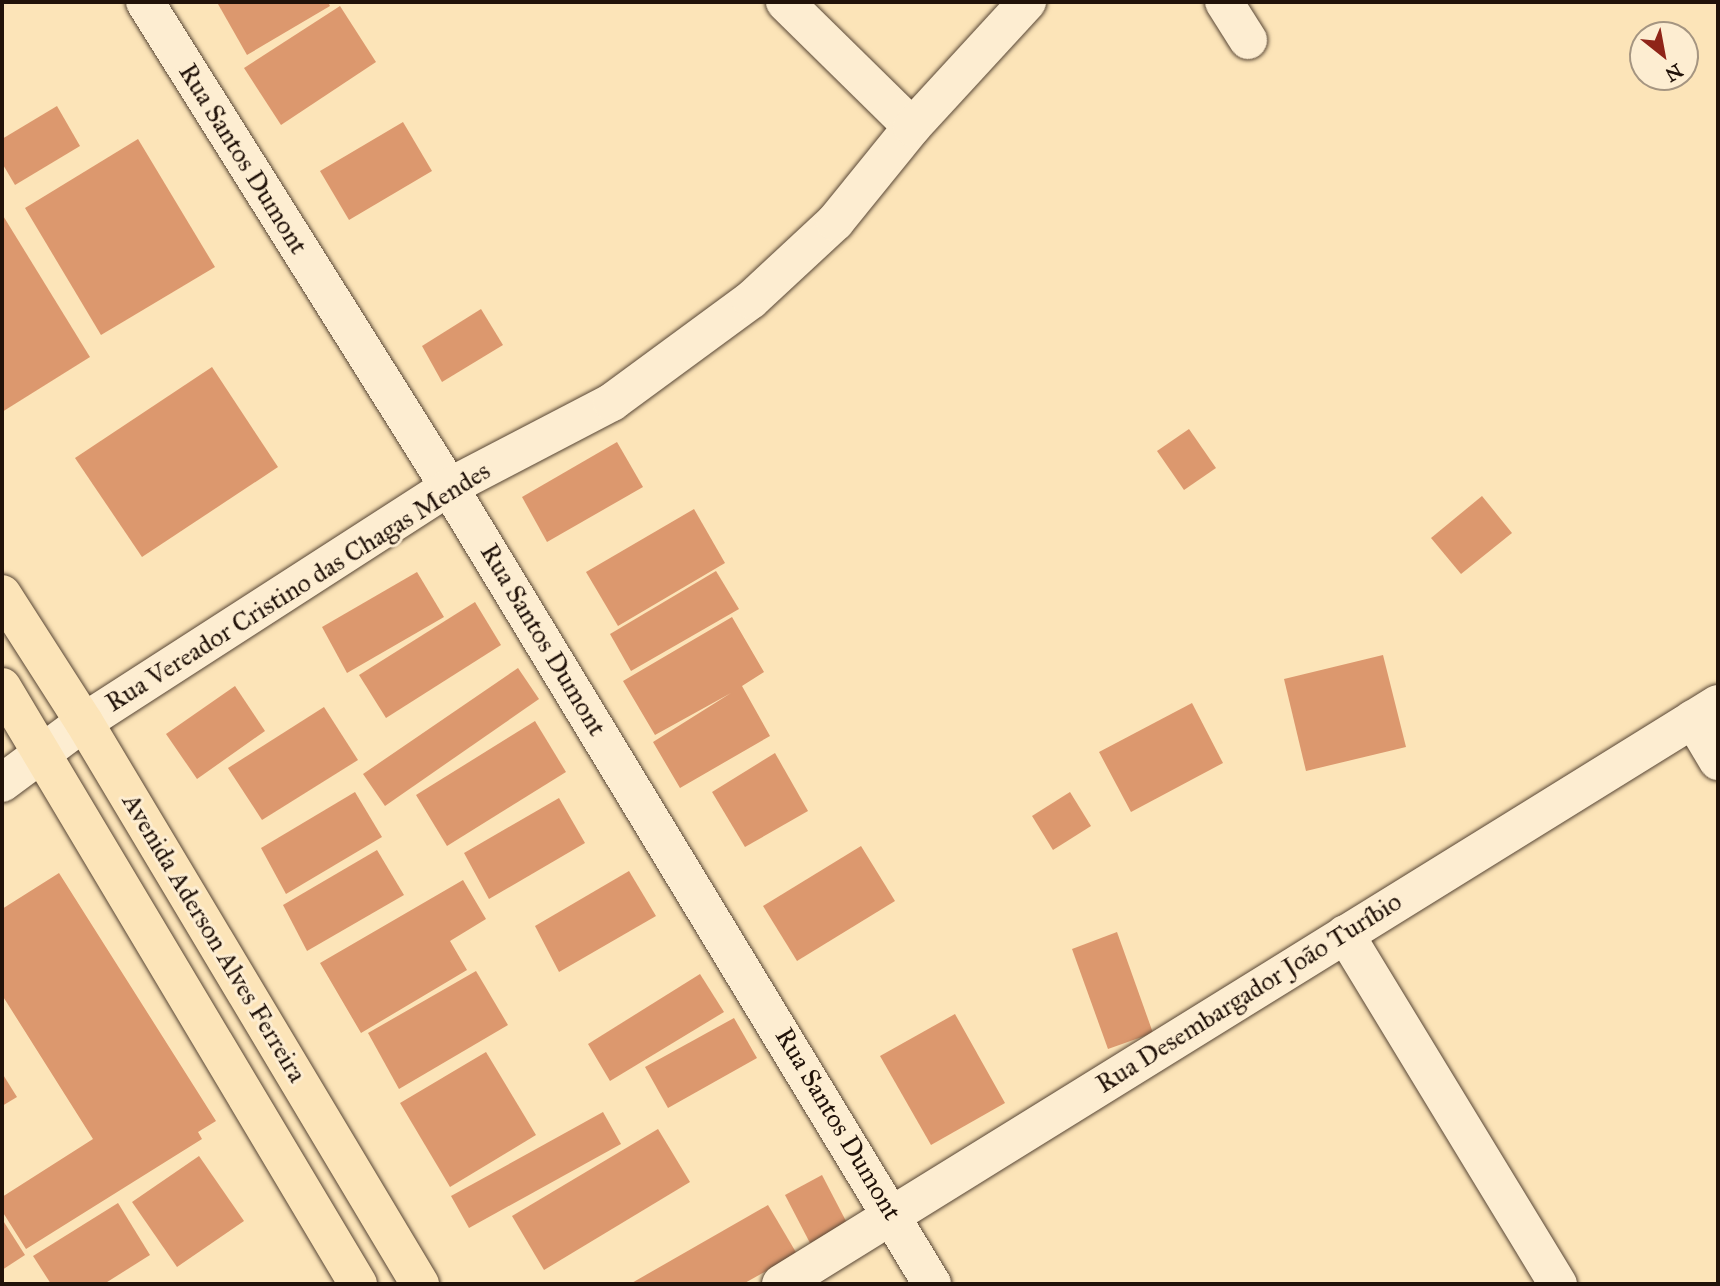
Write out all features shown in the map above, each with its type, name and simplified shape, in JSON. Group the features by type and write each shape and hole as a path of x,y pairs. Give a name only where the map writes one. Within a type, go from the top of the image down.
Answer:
{"main road":[{"name":"Avenida Aderson Alves Ferreira","path":"2,594 84,722 421,1284"},
{"name":"Avenida Aderson Alves Ferreira","path":"2,687 45,753 358,1284"},
{"path":"200,1017 244,989"}],"street":[{"name":"Rua Santos Dumont","path":"145,2 449,487 892,1213 932,1284"},
{"path":"785,2 912,127"},
{"name":"Rua Vereador Cristino das Chagas Mendes","path":"2,783 84,722 449,487 612,402 751,300 835,222 912,127 1027,2"},
{"path":"1224,2 1248,40"},
{"path":"1706,712 1718,761"},
{"name":"Rua Desembargador João Turíbio","path":"781,1284 1706,712"},
{"path":"1345,934 1558,1284"}],"building":[{"path":"328,2 330,6 247,55 218,4"},
{"path":"340,6 376,62 281,125 244,68"},
{"path":"57,106 80,146 15,185 2,163 2,139"},
{"path":"403,122 432,171 349,220 320,171"},
{"path":"138,139 215,267 101,335 25,208"},
{"path":"2,214 90,357 2,412"},
{"path":"481,309 503,345 442,382 422,346"},
{"path":"212,367 278,467 142,557 75,458"},
{"path":"1189,429 1216,468 1184,490 1157,451"},
{"path":"617,442 643,487 547,542 522,497"},
{"path":"1482,496 1512,533 1461,574 1431,538"},
{"path":"694,509 725,563 618,626 586,572"},
{"path":"716,571 739,609 631,671 610,634"},
{"path":"417,572 444,617 347,673 322,627"},
{"path":"475,602 501,645 386,718 359,675"},
{"path":"732,617 764,672 742,686 770,736 680,788 653,742 731,693 655,735 623,681"},
{"path":"1383,655 1406,747 1306,771 1284,679"},
{"path":"518,668 539,699 385,806 363,774"},
{"path":"235,686 265,731 197,779 166,734"},
{"path":"1192,703 1223,763 1131,812 1099,752"},
{"path":"324,707 358,760 262,820 228,768"},
{"path":"535,721 566,772 447,846 416,795"},
{"path":"775,753 808,811 745,847 712,792"},
{"path":"355,792 382,837 286,894 261,848"},
{"path":"1070,792 1091,826 1053,850 1032,816"},
{"path":"559,798 585,843 489,899 464,853"},
{"path":"861,846 895,901 797,961 763,906"},
{"path":"377,850 404,895 307,951 283,905"},
{"path":"629,871 656,916 559,972 535,926"},
{"path":"59,873 216,1121 198,1132 202,1139 26,1249 2,1211 2,1197 93,1139 2,995 2,909"},
{"path":"463,880 486,919 450,941 467,970 361,1033 320,963"},
{"path":"1117,932 1153,1033 1108,1049 1072,949"},
{"path":"476,971 508,1025 399,1089 368,1033"},
{"path":"700,974 724,1012 610,1081 588,1044"},
{"path":"955,1014 1005,1103 931,1145 880,1056"},
{"path":"734,1018 757,1058 668,1108 645,1067"},
{"path":"486,1052 536,1135 450,1187 400,1103"},
{"path":"2,1073 17,1097 2,1106"},
{"path":"603,1112 621,1144 469,1228 451,1196"},
{"path":"658,1129 690,1182 544,1270 512,1216"},
{"path":"199,1156 244,1221 177,1267 132,1202"},
{"path":"822,1175 847,1223 810,1243 785,1195"},
{"path":"118,1203 150,1255 104,1284 51,1284 33,1256"},
{"path":"768,1205 797,1254 743,1284 630,1284"},
{"path":"2,1219 25,1255 2,1270"}]}
